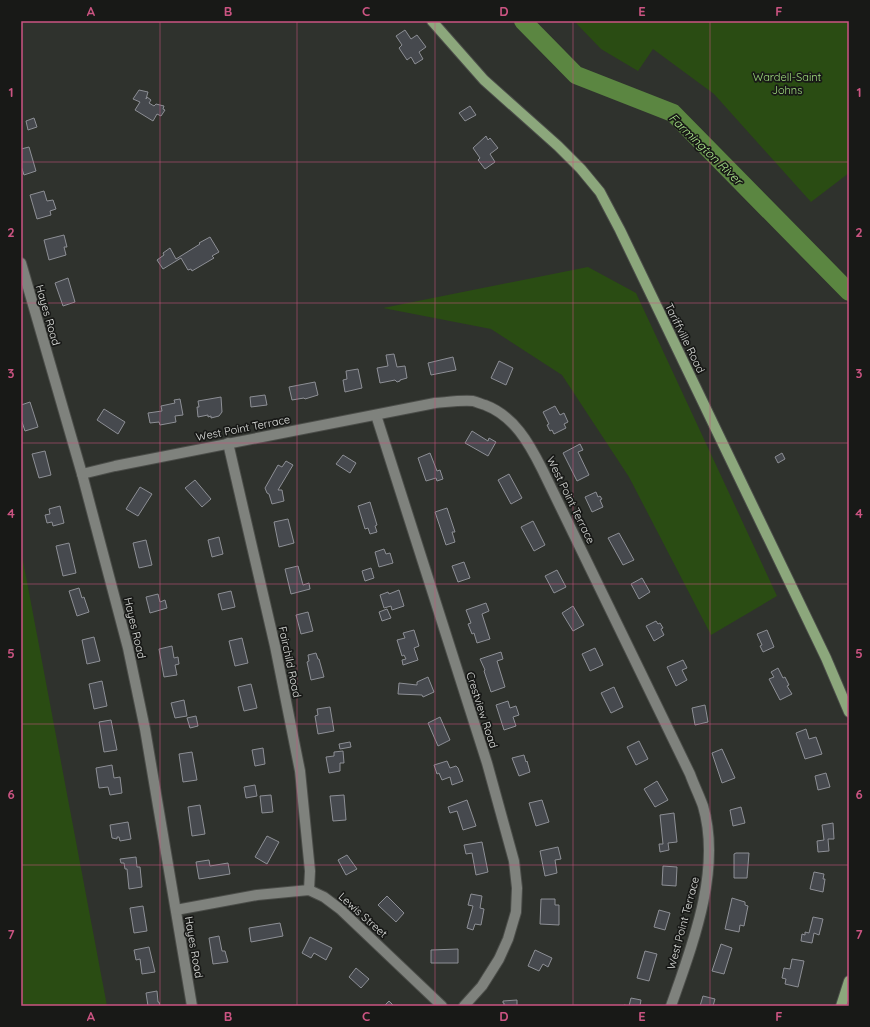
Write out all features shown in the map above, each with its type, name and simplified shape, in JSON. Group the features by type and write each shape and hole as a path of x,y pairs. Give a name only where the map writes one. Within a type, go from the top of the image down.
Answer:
{"main road":[{"name":"Tariffville Road","path":"432,21 484,80 558,146 581,169 600,192 623,236 826,658 849,712"},
{"path":"841,1006 849,981"}],"street":[{"name":"Hayes Road","path":"21,263 110,574 128,648 144,729 192,1006"},
{"name":"West Point Terrace","path":"82,474 228,443 435,403 474,401 506,416 519,430 531,447 687,768 703,806 707,827 708,876 705,896 688,957 671,1006"},
{"name":"Crestview Road","path":"376,415 487,763 514,860 517,888 516,912 508,939 499,959 482,986 464,1006"},
{"name":"Fairchild Road","path":"228,443 273,639 296,748 300,770 310,871 310,890"},
{"path":"176,910 257,895 310,890"},
{"name":"Lewis Street","path":"310,890 324,897 340,908 442,1006"}],"green space":[{"name":"Wardell-Saint Johns","path":"574,21 849,21 849,173 811,202 714,94 653,49 638,71 601,49"},
{"path":"588,267 636,293 777,596 711,635 629,477 562,375 491,329 383,308"},
{"path":"21,550 107,1006 21,1006"}],"building":[{"path":"405,30 411,39 417,35 426,47 419,52 423,59 415,64 411,57 407,60 399,48 402,45 396,36"},
{"path":"139,90 148,92 146,99 147,97 151,100 149,103 154,106 156,104 164,106 163,109 165,110 161,116 157,114 153,121 135,110 140,102 133,99"},
{"path":"470,106 476,115 465,121 459,113"},
{"path":"34,118 37,127 28,130 26,121"},
{"path":"486,136 488,140 490,138 498,148 490,154 495,162 485,169 478,160 480,158 473,148"},
{"path":"29,147 36,171 24,175 21,166 21,149"},
{"path":"44,191 47,201 53,200 56,209 50,211 51,215 37,219 30,195"},
{"path":"64,235 67,247 64,247 66,255 49,260 44,240"},
{"path":"210,237 219,252 212,256 214,258 192,271 191,269 188,270 181,258 163,269 157,260 170,248 176,259"},
{"path":"68,278 75,302 63,306 55,283"},
{"path":"394,354 397,367 405,366 407,378 397,382 395,380 380,383 377,368 388,366 386,355"},
{"path":"453,357 456,370 431,375 428,363"},
{"path":"499,361 513,368 506,385 491,378"},
{"path":"358,369 362,388 345,392 343,380 347,379 346,371"},
{"path":"315,382 318,395 305,399 292,400 289,387"},
{"path":"265,395 267,405 251,407 250,397"},
{"path":"221,397 222,412 219,416 211,418 211,416 208,417 208,415 198,417 198,401"},
{"path":"180,399 183,415 175,416 176,422 160,425 159,422 150,423 148,413 162,411 161,406 175,403 174,400"},
{"path":"30,402 38,427 25,431 21,419 21,405"},
{"path":"555,406 560,415 564,413 568,422 564,424 566,428 554,434 552,430 550,431 547,425 549,424 543,412"},
{"path":"104,409 125,422 118,434 97,420"},
{"path":"472,431 488,441 489,438 496,442 488,456 465,443"},
{"path":"580,444 583,450 578,452 589,475 577,481 563,453"},
{"path":"45,451 51,475 39,478 32,454"},
{"path":"430,453 437,471 440,470 443,479 437,481 436,478 426,481 418,458"},
{"path":"782,453 785,459 778,463 775,457"},
{"path":"343,455 356,463 350,473 336,464"},
{"path":"286,461 293,465 278,490 282,490 284,501 272,504 269,494 265,488 278,465 282,467"},
{"path":"509,474 522,498 511,504 498,480"},
{"path":"195,480 211,499 202,507 185,488"},
{"path":"140,487 152,494 138,516 126,509"},
{"path":"596,492 598,497 600,496 602,499 600,500 603,507 592,512 585,497"},
{"path":"370,502 377,525 375,526 377,532 370,534 368,528 365,529 358,506"},
{"path":"60,506 64,523 53,526 52,522 47,523 45,515 50,514 49,509"},
{"path":"447,508 455,532 452,532 455,542 446,545 435,512"},
{"path":"288,519 294,543 279,547 274,522"},
{"path":"533,521 545,545 534,551 521,527"},
{"path":"619,533 634,560 623,565 608,538"},
{"path":"219,537 223,554 212,557 208,540"},
{"path":"146,540 152,565 139,568 133,543"},
{"path":"69,543 76,573 63,576 56,546"},
{"path":"384,549 386,554 390,553 393,563 379,567 375,552"},
{"path":"464,562 470,578 458,582 452,566"},
{"path":"298,566 303,585 309,583 310,589 291,594 285,569"},
{"path":"371,568 374,578 365,581 362,571"},
{"path":"557,570 566,587 554,593 545,576"},
{"path":"642,578 650,592 639,599 631,584"},
{"path":"79,588 89,612 77,616 69,591"},
{"path":"399,590 404,606 392,610 391,606 384,608 380,595 388,592 389,594"},
{"path":"231,591 235,607 222,610 218,594"},
{"path":"158,594 160,602 165,600 167,608 150,613 146,597"},
{"path":"486,603 489,611 482,614 490,639 477,643 474,633 472,634 468,624 471,623 466,610"},
{"path":"573,606 584,625 573,631 562,613"},
{"path":"387,609 391,618 382,621 379,612"},
{"path":"308,612 313,631 301,634 296,615"},
{"path":"656,621 658,624 660,623 663,628 661,629 664,635 654,641 646,626"},
{"path":"414,630 419,646 414,648 418,660 403,665 402,660 406,659 404,655 402,656 397,640 405,638 403,633"},
{"path":"767,630 774,647 763,652 760,646 762,645 757,634"},
{"path":"94,637 100,661 87,664 82,640"},
{"path":"242,638 248,663 235,666 229,641"},
{"path":"172,646 174,658 178,657 179,664 175,665 177,675 164,677 159,649"},
{"path":"595,648 603,665 590,671 582,654"},
{"path":"501,652 503,659 497,661 505,687 491,692 484,671 485,670 480,659"},
{"path":"316,653 324,677 311,680 307,662 309,661 308,655"},
{"path":"683,660 687,668 682,670 687,680 676,686 667,667"},
{"path":"778,668 783,678 785,677 789,685 787,686 792,694 780,700 769,679 774,677 771,672"},
{"path":"428,677 434,692 423,697 422,695 398,694 399,683 417,685 417,682"},
{"path":"102,681 107,706 94,709 89,684"},
{"path":"251,684 257,708 244,711 238,687"},
{"path":"614,687 623,707 611,713 601,693"},
{"path":"184,700 187,716 175,718 171,703"},
{"path":"508,701 510,708 516,706 519,715 513,717 516,726 504,730 496,705"},
{"path":"705,705 708,722 695,725 692,708"},
{"path":"330,707 334,731 318,734 315,716 318,715 317,709"},
{"path":"196,716 198,726 190,728 187,718"},
{"path":"440,717 450,740 438,746 428,723"},
{"path":"111,720 117,750 104,752 99,722"},
{"path":"806,729 809,739 816,737 822,754 805,759 796,733"},
{"path":"639,741 648,759 636,765 627,747"},
{"path":"350,742 351,747 340,749 339,744"},
{"path":"263,748 265,764 255,766 252,750"},
{"path":"722,749 735,778 722,783 712,753"},
{"path":"343,751 344,763 340,763 340,771 329,773 326,757 334,756 334,752"},
{"path":"192,752 197,780 183,782 179,754"},
{"path":"524,755 530,772 519,776 512,758"},
{"path":"447,761 450,768 456,766 458,768 463,781 452,785 450,777 442,780 439,773 437,774 434,765"},
{"path":"112,765 114,778 120,777 122,793 110,795 108,787 99,788 96,768"},
{"path":"826,773 830,787 818,790 815,776"},
{"path":"657,781 668,800 655,807 644,789"},
{"path":"255,785 257,796 246,798 244,787"},
{"path":"271,795 273,812 262,813 260,796"},
{"path":"344,795 346,820 333,821 330,796"},
{"path":"467,800 476,826 463,830 457,811 450,813 448,807"},
{"path":"542,800 549,822 536,826 529,803"},
{"path":"200,805 205,834 192,836 188,807"},
{"path":"741,807 745,823 733,826 730,810"},
{"path":"674,813 677,842 668,843 669,850 660,852 659,844 663,844 660,815"},
{"path":"128,822 131,839 120,841 119,837 117,837 117,839 112,838 110,825"},
{"path":"833,823 834,839 828,839 829,851 818,852 817,841 824,840 822,825"},
{"path":"267,836 279,842 267,864 255,857"},
{"path":"482,842 488,872 476,875 472,853 466,854 464,845"},
{"path":"558,847 561,859 555,860 557,873 545,876 540,851"},
{"path":"749,853 747,878 734,878 734,854"},
{"path":"347,855 357,869 346,875 338,860"},
{"path":"136,857 137,867 140,867 142,887 129,889 127,869 125,869 124,863 121,863 120,859"},
{"path":"209,860 210,866 228,863 230,874 199,879 196,862"},
{"path":"663,866 677,867 676,886 662,885"},
{"path":"814,872 824,874 823,879 825,879 823,892 810,889"},
{"path":"471,894 482,896 480,908 484,909 481,925 475,924 473,930 467,928 473,906 468,905"},
{"path":"387,896 404,913 396,922 378,905"},
{"path":"732,898 745,902 745,905 748,906 744,926 740,925 739,932 725,929"},
{"path":"541,899 555,899 555,905 559,905 559,925 540,924"},
{"path":"143,906 147,931 134,933 130,908"},
{"path":"659,910 670,913 665,930 654,927"},
{"path":"813,917 823,919 819,935 814,933 812,943 801,941 802,934 805,935 805,932 809,933"},
{"path":"280,923 283,936 251,942 249,928"},
{"path":"219,936 222,951 225,951 228,962 213,964 209,938"},
{"path":"310,937 332,948 326,960 314,953 311,958 302,953"},
{"path":"721,944 732,948 724,974 712,971"},
{"path":"149,947 155,972 142,974 140,959 136,960 134,950"},
{"path":"458,949 458,963 431,963 431,950"},
{"path":"535,950 552,958 548,967 543,964 539,971 528,966"},
{"path":"645,951 657,954 649,981 637,978"},
{"path":"792,959 804,961 798,987 785,984 786,979 782,978 784,968 790,969"},
{"path":"356,968 369,979 361,988 349,977"},
{"path":"157,991 160,1006 148,1006 146,993"},
{"path":"703,996 715,999 713,1006 700,1006"},
{"path":"631,998 641,1000 640,1006 629,1006"},
{"path":"517,1000 517,1006 504,1006 503,1003 503,1001"},
{"path":"389,1001 394,1006 384,1006"}],"waterway":[{"name":"Farmington River","path":"523,21 576,75 673,113 849,292"}]}
